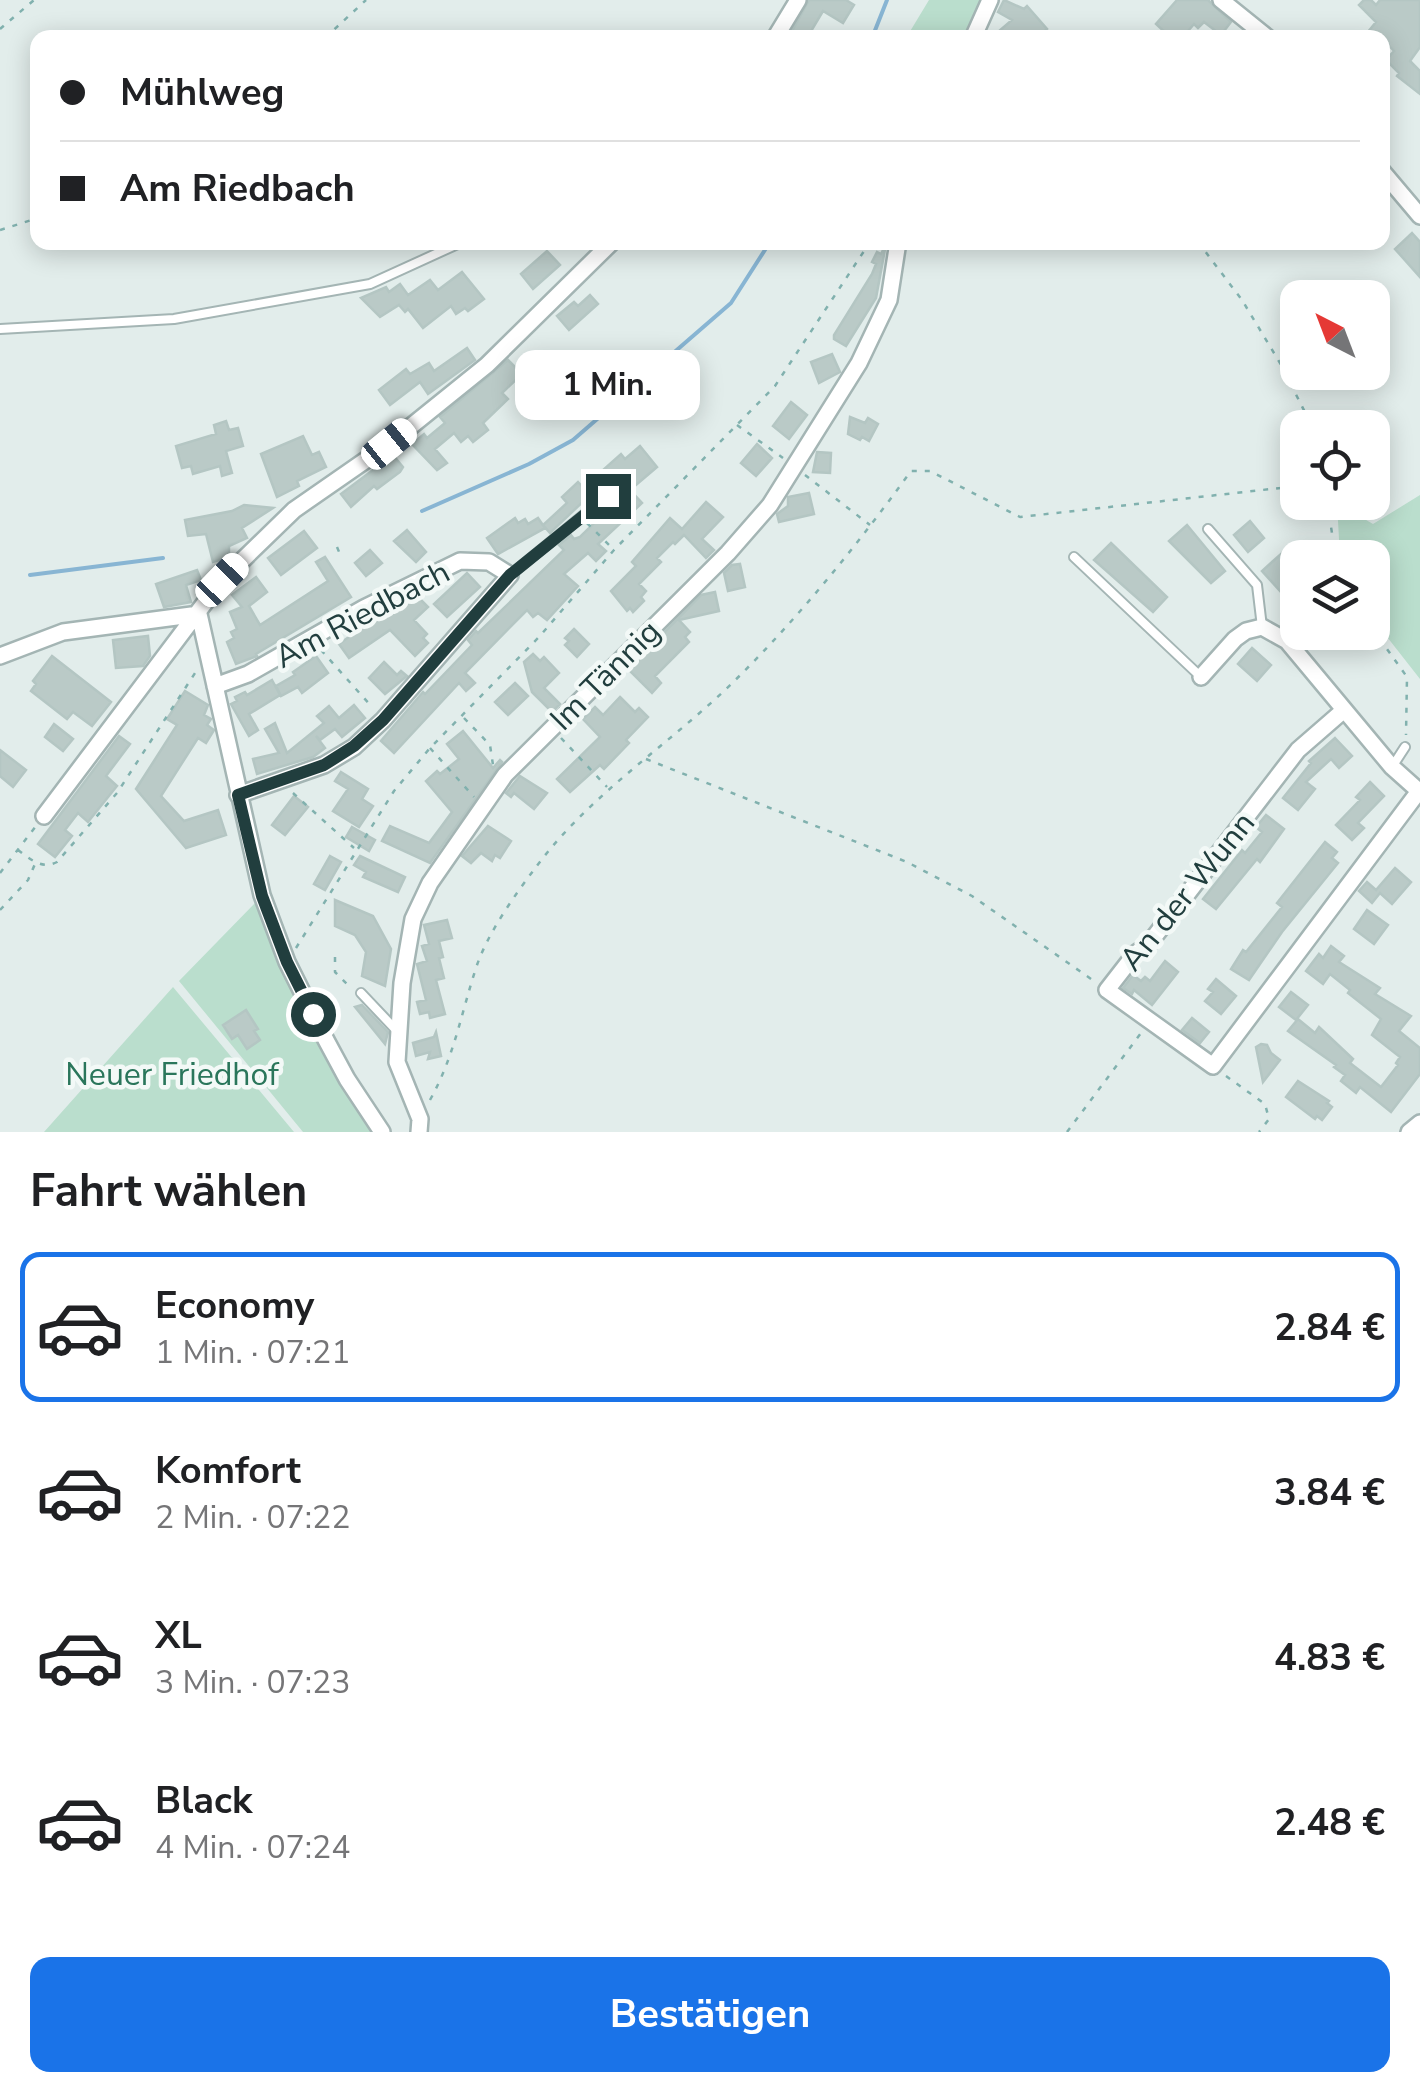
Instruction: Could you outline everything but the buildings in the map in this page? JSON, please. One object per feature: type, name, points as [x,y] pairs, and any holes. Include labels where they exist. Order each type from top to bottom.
[{"type":"street","points":[[780,30],[798,0]]},
{"type":"street","points":[[977,30],[990,0]]},
{"type":"street","points":[[1221,0],[1258,30]]},
{"type":"street","points":[[1390,180],[1420,216]]},
{"type":"street","points":[[44,816],[222,580],[294,510],[389,444],[487,365],[604,250]]},
{"type":"street","name":"Im Tännig","points":[[420,1126],[397,1062],[402,982],[412,919],[439,867],[505,775],[728,552],[770,504],[860,363],[888,300],[897,250]]},
{"type":"street","name":"Am Riedbach","points":[[215,686],[248,674],[364,608],[460,561],[489,562],[510,575],[383,720],[354,746],[324,765],[238,795]]},
{"type":"street","points":[[199,614],[262,896],[287,962],[347,1079],[382,1132]]},
{"type":"street","points":[[0,656],[64,632],[199,614]]},
{"type":"street","points":[[1201,677],[1246,630],[1262,627],[1287,641],[1392,766],[1419,792],[1213,1066]]},
{"type":"street","name":"An der Wunn","points":[[1213,1066],[1107,990],[1135,954],[1148,945],[1298,750],[1344,710]]},
{"type":"street","points":[[1409,1132],[1420,1124]]},
{"type":"lane","points":[[0,329],[174,319],[370,284],[444,250]]},
{"type":"lane","name":"Am Riedbach","points":[[510,575],[608,496]]},
{"type":"lane","points":[[1208,529],[1257,585],[1262,627]]},
{"type":"lane","points":[[1074,557],[1201,677]]},
{"type":"lane","points":[[1392,766],[1406,747]]},
{"type":"lane","points":[[361,994],[399,1033]]},
{"type":"path","points":[[0,29],[34,0]]},
{"type":"path","points":[[333,30],[366,0]]},
{"type":"path","points":[[0,230],[30,221]]},
{"type":"path","points":[[287,962],[394,791],[430,748],[539,638],[614,550],[775,386],[865,250]]},
{"type":"path","points":[[1204,250],[1242,300],[1304,410]]},
{"type":"path","points":[[420,1126],[448,1066],[479,960],[536,868],[571,824],[608,788],[737,676],[823,584],[912,472],[930,471],[1020,517],[1280,488]]},
{"type":"path","points":[[582,518],[614,550]]},
{"type":"path","points":[[337,547],[342,560]]},
{"type":"path","points":[[310,638],[383,720]]},
{"type":"path","points":[[1388,650],[1407,677],[1406,747]]},
{"type":"path","points":[[18,850],[35,863],[57,862],[117,793],[207,653]]},
{"type":"path","points":[[462,716],[490,745],[493,766],[505,775]]},
{"type":"path","points":[[552,728],[608,788]]},
{"type":"path","points":[[430,748],[482,806]]},
{"type":"path","points":[[644,758],[907,862],[972,896],[1107,990]]},
{"type":"path","points":[[277,781],[355,849]]},
{"type":"path","points":[[0,872],[44,816]]},
{"type":"path","points":[[0,910],[28,880],[35,863]]},
{"type":"path","points":[[335,957],[335,972],[344,984],[361,994]]},
{"type":"path","points":[[1067,1132],[1150,1021]]},
{"type":"path","points":[[1213,1066],[1265,1104],[1269,1119],[1260,1132]]},
{"type":"green space","points":[[929,0],[984,0],[970,30],[911,30]]},
{"type":"green space","points":[[1420,495],[1420,679],[1390,641],[1390,540],[1339,540],[1338,520],[1366,520],[1373,524],[1390,520],[1390,514]]},
{"type":"green space","points":[[259,899],[375,1132],[303,1132],[179,981]]},
{"type":"green space","name":"Neuer Friedhof","points":[[173,987],[294,1132],[44,1132]]},
{"type":"waterway","points":[[875,30],[887,0]]},
{"type":"waterway","points":[[422,511],[573,440],[731,303],[765,250]]},
{"type":"waterway","points":[[30,575],[163,558]]},
{"type":"route","points":[[313,1014],[287,962],[262,896],[238,795],[324,765],[354,746],[383,720],[510,575],[608,496]]}]
